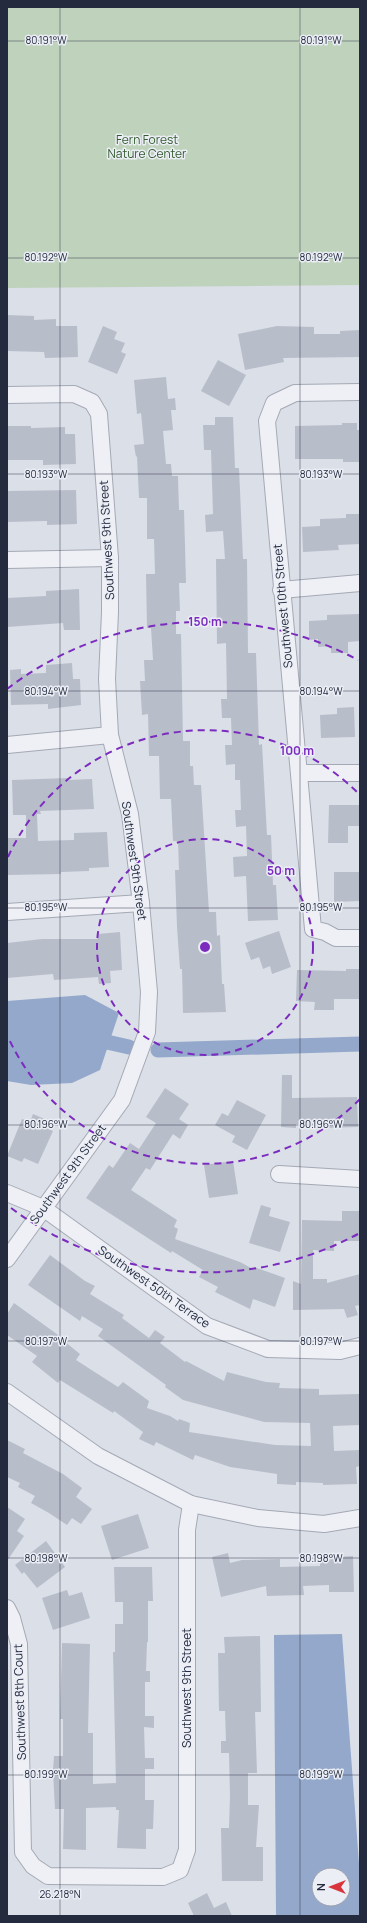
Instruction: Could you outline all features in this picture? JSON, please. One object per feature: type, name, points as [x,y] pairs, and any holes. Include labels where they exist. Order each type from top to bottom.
[{"type":"street","name":"Southwest 10th Street","points":[[360,392],[295,393],[274,403],[267,421],[281,590],[313,929],[325,932],[336,938],[360,938]]},
{"type":"street","name":"Southwest 9th Street","points":[[7,395],[74,394],[92,402],[98,414],[110,558],[110,612],[107,680],[110,734],[130,814],[141,903],[149,992],[147,1032],[122,1100],[42,1208],[7,1259]]},
{"type":"street","points":[[7,560],[110,558]]},
{"type":"street","points":[[281,590],[360,583]]},
{"type":"street","points":[[7,746],[110,734]]},
{"type":"street","points":[[299,773],[360,773]]},
{"type":"street","points":[[7,912],[141,903]]},
{"type":"street","points":[[279,1174],[360,1179]]},
{"type":"street","name":"Southwest 50th Terrace","points":[[7,1193],[42,1208],[207,1326],[268,1348],[340,1351],[360,1346]]},
{"type":"street","points":[[7,1392],[98,1456],[191,1504],[258,1518],[324,1524],[360,1518]]},
{"type":"street","name":"Southwest 9th Street","points":[[33,1866],[48,1876],[163,1877],[180,1870],[187,1850],[187,1530],[191,1504]]},
{"type":"street","name":"Southwest 8th Court","points":[[7,1608],[12,1618],[19,1644],[23,1852],[33,1866]]},
{"type":"green space","name":"Fern Forest Nature Center","points":[[7,7],[360,7],[360,285],[7,288]]},
{"type":"water","points":[[85,995],[119,1013],[100,1070],[72,1083],[31,1085],[7,1081],[7,1001]]},
{"type":"water","points":[[342,1634],[360,1877],[360,1916],[276,1916],[274,1635]]},
{"type":"building","points":[[7,315],[34,316],[34,320],[56,319],[56,326],[77,326],[78,357],[45,358],[44,352],[7,351]]},
{"type":"building","points":[[103,326],[117,332],[114,339],[125,343],[121,352],[126,354],[117,374],[88,362]]},
{"type":"building","points":[[277,326],[314,327],[314,334],[340,334],[340,331],[360,330],[360,357],[283,358],[284,362],[245,370],[238,334]]},
{"type":"building","points":[[218,360],[246,375],[229,406],[201,391]]},
{"type":"building","points":[[166,377],[168,399],[175,398],[176,410],[171,410],[173,430],[163,431],[166,464],[171,464],[172,476],[178,476],[179,510],[184,510],[186,583],[179,583],[180,611],[176,611],[176,634],[181,634],[183,741],[190,741],[190,766],[193,766],[194,785],[201,785],[209,912],[216,912],[217,936],[220,935],[222,984],[224,984],[226,1012],[183,1013],[182,969],[180,969],[177,927],[175,870],[179,870],[178,841],[173,841],[171,799],[160,799],[159,756],[149,756],[148,714],[142,715],[140,681],[145,681],[144,660],[153,660],[151,628],[147,628],[146,574],[155,574],[154,539],[147,539],[147,498],[139,498],[137,456],[136,457],[134,445],[144,444],[141,413],[137,414],[134,380]]},
{"type":"building","points":[[215,417],[233,417],[235,468],[239,468],[243,559],[247,559],[248,653],[256,653],[259,745],[262,744],[267,835],[271,835],[273,885],[276,885],[278,920],[248,921],[246,876],[234,877],[233,857],[247,856],[246,826],[236,827],[235,810],[241,810],[240,780],[235,780],[235,764],[226,765],[225,745],[232,745],[231,718],[222,718],[221,699],[227,699],[226,643],[217,644],[216,559],[225,559],[223,531],[206,532],[205,515],[213,514],[211,450],[204,450],[203,425],[215,425]]},
{"type":"building","points":[[342,423],[357,423],[357,430],[360,430],[360,462],[343,462],[343,459],[295,459],[295,426],[342,425]]},
{"type":"building","points":[[7,426],[31,426],[31,428],[65,427],[65,434],[75,434],[76,464],[43,465],[43,460],[7,460]]},
{"type":"building","points":[[76,490],[77,524],[47,525],[47,521],[8,522],[7,491]]},
{"type":"building","points":[[346,514],[360,514],[360,544],[338,545],[339,550],[303,552],[302,527],[320,526],[320,519],[346,518]]},
{"type":"building","points":[[79,589],[80,630],[64,630],[63,623],[7,627],[7,598],[46,596],[46,591]]},
{"type":"building","points":[[360,614],[360,641],[348,642],[348,653],[331,653],[331,646],[318,647],[318,639],[309,640],[309,621],[327,620],[327,615]]},
{"type":"building","points":[[72,663],[73,679],[80,679],[81,705],[48,709],[48,704],[11,705],[10,670],[21,669],[21,674],[46,673],[46,665]]},
{"type":"building","points":[[354,707],[355,737],[321,738],[320,715],[337,714],[337,708]]},
{"type":"building","points":[[68,778],[68,780],[92,779],[94,809],[40,811],[41,814],[37,814],[38,841],[74,840],[74,833],[107,832],[109,867],[89,868],[89,871],[61,872],[61,874],[7,875],[7,838],[26,838],[26,815],[13,815],[12,780]]},
{"type":"building","points":[[329,805],[360,805],[360,826],[348,826],[348,843],[328,843]]},
{"type":"building","points":[[334,872],[360,872],[360,901],[334,902]]},
{"type":"building","points":[[279,931],[291,967],[272,974],[270,966],[263,969],[259,957],[251,960],[245,943]]},
{"type":"building","points":[[120,932],[122,970],[110,971],[111,983],[99,984],[98,977],[54,980],[53,974],[7,978],[7,943],[42,939],[98,939],[98,934]]},
{"type":"building","points":[[346,969],[360,969],[360,999],[334,999],[334,1010],[314,1010],[315,1002],[296,1001],[297,970],[346,971]]},
{"type":"building","points":[[282,1075],[292,1075],[292,1098],[357,1097],[358,1127],[324,1128],[324,1125],[296,1124],[296,1128],[281,1127]]},
{"type":"building","points":[[165,1088],[189,1104],[179,1119],[188,1125],[180,1139],[173,1134],[150,1170],[146,1168],[131,1190],[177,1220],[174,1227],[178,1229],[175,1239],[240,1262],[253,1269],[254,1267],[285,1278],[275,1307],[253,1299],[250,1309],[215,1292],[218,1287],[199,1277],[203,1270],[172,1251],[171,1253],[86,1198],[109,1165],[113,1168],[130,1143],[139,1149],[156,1123],[146,1117]]},
{"type":"building","points":[[237,1100],[266,1115],[247,1150],[232,1142],[235,1136],[215,1125],[222,1113],[228,1116]]},
{"type":"building","points":[[33,1114],[47,1120],[44,1127],[53,1131],[38,1164],[24,1158],[22,1162],[7,1156],[22,1119],[30,1122]]},
{"type":"building","points":[[233,1161],[238,1194],[209,1198],[204,1165]]},
{"type":"building","points":[[261,1205],[271,1208],[269,1216],[290,1222],[280,1252],[249,1243]]},
{"type":"building","points":[[342,1211],[360,1211],[360,1241],[334,1241],[334,1251],[313,1250],[313,1279],[327,1279],[327,1283],[360,1274],[360,1305],[355,1306],[358,1315],[347,1318],[344,1309],[293,1310],[293,1281],[301,1284],[302,1220],[342,1221]]},
{"type":"building","points":[[50,1255],[85,1281],[95,1286],[90,1294],[124,1315],[122,1318],[149,1338],[155,1330],[165,1337],[160,1343],[185,1362],[186,1361],[224,1381],[227,1372],[266,1382],[280,1383],[279,1388],[319,1389],[319,1395],[360,1394],[360,1425],[333,1426],[334,1451],[360,1450],[360,1466],[356,1467],[357,1484],[323,1485],[323,1483],[296,1482],[296,1485],[277,1484],[277,1474],[230,1467],[195,1455],[193,1460],[156,1442],[154,1446],[139,1439],[143,1432],[114,1411],[113,1413],[60,1380],[58,1383],[32,1362],[37,1356],[7,1335],[7,1314],[14,1303],[65,1340],[64,1341],[80,1354],[76,1360],[118,1387],[123,1382],[149,1401],[147,1408],[170,1416],[178,1421],[179,1419],[190,1423],[189,1432],[275,1445],[311,1446],[310,1423],[264,1422],[183,1400],[165,1387],[166,1385],[98,1336],[103,1329],[82,1316],[80,1321],[28,1285]]},
{"type":"building","points":[[7,1440],[25,1449],[23,1453],[63,1474],[82,1488],[76,1497],[92,1509],[81,1524],[72,1518],[67,1525],[31,1503],[35,1496],[18,1487],[20,1483],[7,1477]]},
{"type":"building","points":[[7,1507],[25,1519],[17,1531],[24,1536],[7,1561]]},
{"type":"building","points":[[138,1514],[149,1548],[112,1560],[101,1526]]},
{"type":"building","points":[[46,1541],[65,1567],[37,1588],[24,1572],[22,1574],[15,1565]]},
{"type":"building","points":[[228,1553],[230,1563],[242,1560],[280,1559],[280,1567],[320,1566],[320,1558],[353,1556],[354,1592],[329,1592],[329,1585],[303,1586],[304,1595],[267,1596],[266,1586],[221,1597],[212,1557]]},
{"type":"building","points":[[114,1567],[152,1567],[153,1601],[148,1601],[146,1671],[150,1671],[150,1682],[145,1682],[145,1716],[154,1716],[154,1728],[144,1727],[145,1758],[154,1758],[154,1769],[145,1769],[145,1800],[154,1800],[153,1829],[146,1829],[146,1849],[117,1848],[119,1810],[116,1810],[116,1807],[86,1808],[86,1850],[63,1849],[64,1809],[55,1809],[53,1771],[54,1756],[63,1756],[63,1719],[60,1719],[62,1643],[90,1644],[88,1733],[93,1733],[93,1784],[116,1783],[113,1652],[115,1652],[115,1624],[123,1624],[123,1602],[115,1602]]},
{"type":"building","points":[[67,1590],[69,1596],[82,1592],[90,1618],[53,1630],[42,1598]]},
{"type":"building","points":[[260,1636],[261,1712],[255,1712],[257,1773],[248,1773],[248,1805],[259,1805],[256,1847],[263,1847],[263,1881],[222,1881],[221,1828],[229,1828],[230,1796],[229,1753],[221,1753],[221,1741],[226,1741],[225,1711],[219,1711],[218,1653],[225,1653],[224,1637]]},
{"type":"building","points":[[207,1893],[214,1908],[226,1902],[232,1916],[194,1916],[188,1903]]},
{"type":"waterway","points":[[90,1041],[98,1040],[129,1047]]},
{"type":"waterway","points":[[158,1050],[360,1044]]}]
